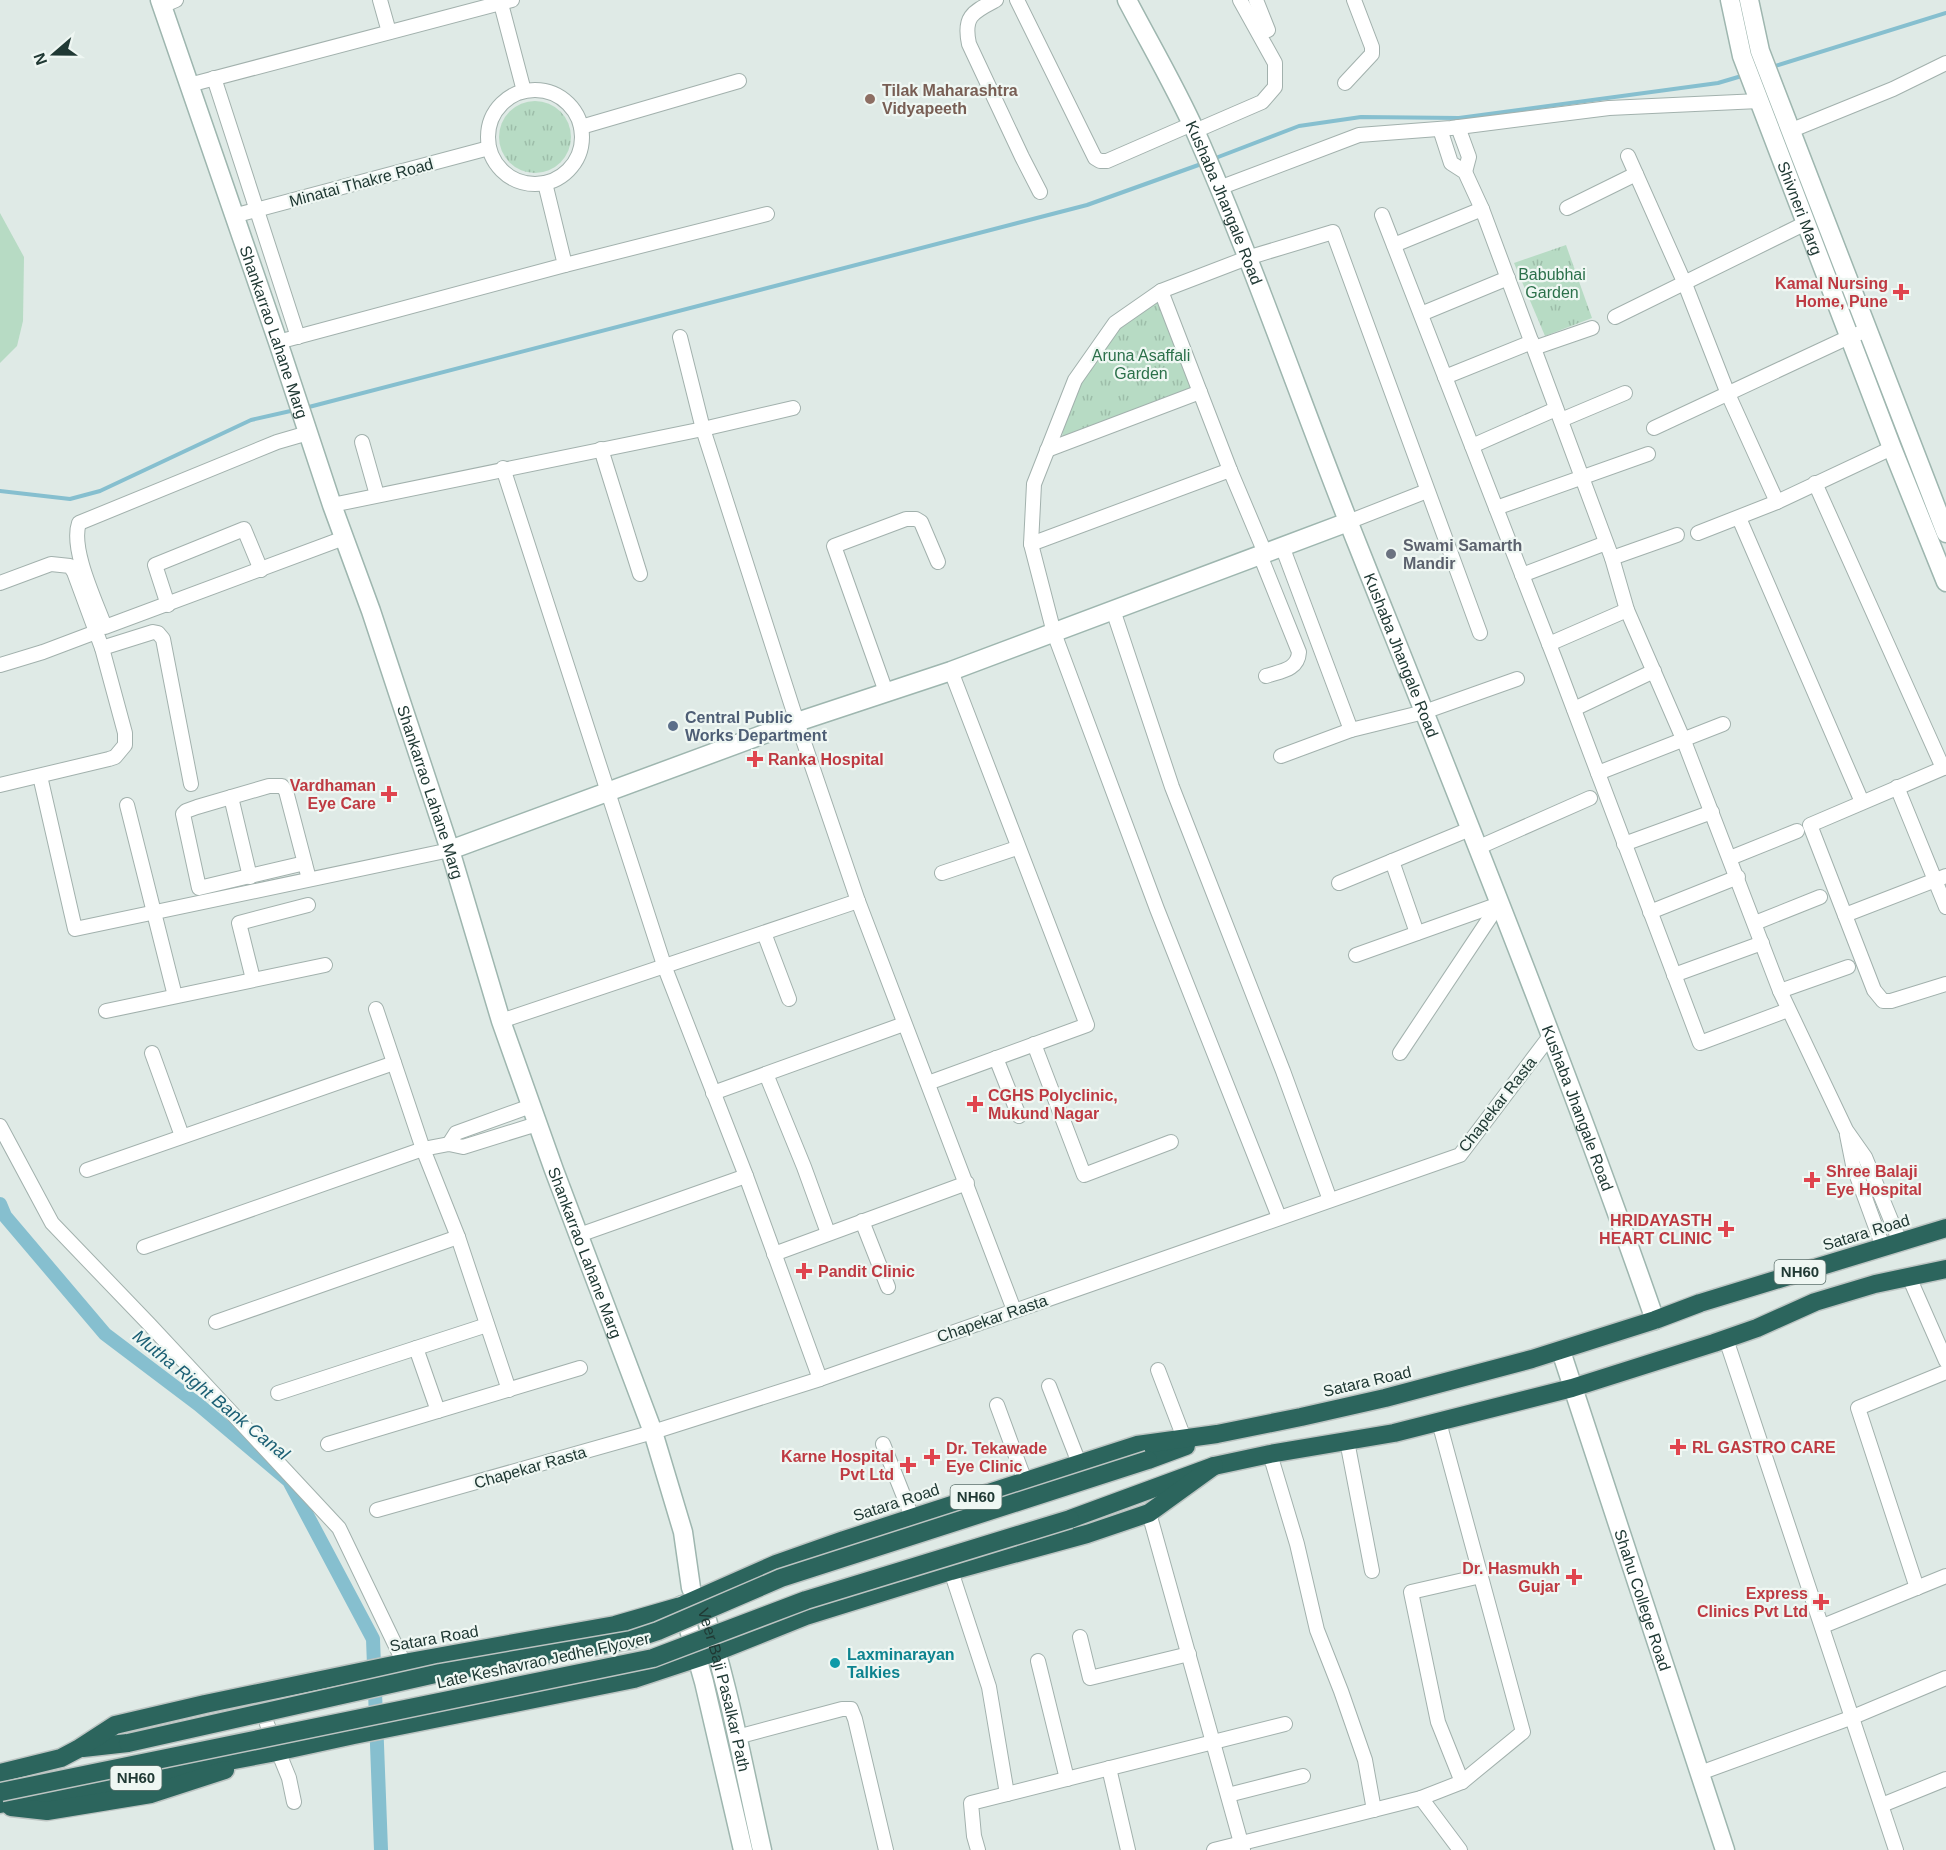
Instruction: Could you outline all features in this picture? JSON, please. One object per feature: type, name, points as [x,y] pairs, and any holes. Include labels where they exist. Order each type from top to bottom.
[{"type":"highway","name":"Satara Road","points":[[0,1773],[61,1758],[115,1725],[401,1663],[615,1625],[681,1606],[695,1592],[912,1517],[1137,1445],[1217,1434],[1385,1398],[1561,1351],[1700,1303],[1946,1228]]},
{"type":"highway","name":"NH60","points":[[1214,1466],[1439,1422],[1572,1388],[1726,1339],[1815,1302],[1875,1284],[1946,1269]]},
{"type":"highway","points":[[78,1749],[128,1743],[440,1673],[631,1640],[658,1631],[781,1578],[1149,1460],[1217,1434]]},
{"type":"highway","points":[[716,1652],[806,1616],[1087,1534],[1149,1513],[1214,1466]]},
{"type":"highway","name":"Late Keshavrao Jedhe Flyover","points":[[0,1797],[653,1658],[806,1600],[1070,1520],[1214,1466]]},
{"type":"highway","name":"NH60","points":[[0,1797],[275,1753],[634,1679],[716,1652]]},
{"type":"main road","name":"Kushaba Jhangale Road","points":[[1127,0],[1196,132],[1217,183],[1550,1036],[1622,1225],[1655,1320]]},
{"type":"main road","name":"Shivneri Marg","points":[[1730,0],[1742,57],[1892,448],[1946,582]]},
{"type":"main road","name":"Shivneri Marg","points":[[1749,0],[1761,51],[1946,533]]},
{"type":"main road","name":"Shankarrao Lahane Marg","points":[[166,2],[189,85],[332,505],[371,611],[450,850],[501,1022],[653,1432],[683,1532],[695,1592]]},
{"type":"main road","points":[[450,850],[797,722],[951,671],[1348,522]]},
{"type":"main road","name":"Shahu College Road","points":[[1561,1351],[1725,1850]]},
{"type":"main road","name":"Veer Baji Pasalkar Path","points":[[695,1592],[716,1652],[762,1850]]},
{"type":"main road","name":"Veer Baji Pasalkar Path","points":[[681,1606],[698,1659],[743,1850]]},
{"type":"street","points":[[380,0],[389,32]]},
{"type":"street","points":[[996,0],[970,17],[965,28],[969,44],[1040,192]]},
{"type":"street","points":[[1017,0],[1095,158],[1100,161],[1196,132],[1262,102],[1275,87],[1275,63],[1240,0]]},
{"type":"street","points":[[1256,0],[1268,30]]},
{"type":"street","points":[[1345,83],[1372,54],[1372,47],[1354,0]]},
{"type":"street","points":[[189,85],[504,1],[524,91]]},
{"type":"street","points":[[1792,130],[1893,89],[1946,63]]},
{"type":"street","points":[[214,78],[298,337]]},
{"type":"street","points":[[581,127],[739,81]]},
{"type":"street","points":[[543,90],[560,97],[573,110],[581,127],[581,145],[575,162],[562,176],[545,183],[527,184],[510,177],[496,165],[489,148],[488,129],[495,112],[507,98],[524,91],[543,90]]},
{"type":"street","points":[[1217,183],[1359,135],[1440,129],[1609,108],[1757,95]]},
{"type":"street","points":[[1458,127],[1469,157],[1465,172]]},
{"type":"street","points":[[1440,129],[1451,163],[1465,172],[1482,209],[1612,558],[1627,610],[1684,741],[1731,858],[1780,991],[1846,1130],[1853,1165],[1892,1245]]},
{"type":"street","name":"Minatai Thakre Road","points":[[233,216],[489,148]]},
{"type":"street","points":[[1628,156],[1685,284],[1728,394],[1777,502]]},
{"type":"street","points":[[1568,208],[1636,174]]},
{"type":"street","points":[[545,183],[565,265]]},
{"type":"street","points":[[1394,245],[1482,209]]},
{"type":"street","points":[[278,342],[565,265],[767,214]]},
{"type":"street","points":[[1382,215],[1574,709],[1700,1043],[1788,1010]]},
{"type":"street","points":[[1615,317],[1806,223]]},
{"type":"street","points":[[1279,1217],[1157,909],[1054,633],[1031,544],[1034,484],[1075,380],[1115,323],[1161,291],[1247,258],[1333,232],[1480,633]]},
{"type":"street","points":[[1421,314],[1508,278]]},
{"type":"street","points":[[1161,291],[1230,470],[1351,730]]},
{"type":"street","points":[[1445,377],[1533,345],[1592,328]]},
{"type":"street","points":[[1654,428],[1868,330]]},
{"type":"street","points":[[680,337],[704,429],[797,722],[858,902],[1014,1310]]},
{"type":"street","points":[[1047,450],[1200,392]]},
{"type":"street","points":[[1472,446],[1558,414],[1624,393]]},
{"type":"street","points":[[332,505],[503,468],[704,429],[793,408]]},
{"type":"street","points":[[308,433],[277,442],[79,523],[76,531],[81,559],[105,627],[344,538]]},
{"type":"street","points":[[362,442],[377,495]]},
{"type":"street","points":[[1698,533],[1777,502],[1892,448]]},
{"type":"street","points":[[601,449],[640,574]]},
{"type":"street","points":[[1496,508],[1648,454]]},
{"type":"street","points":[[503,468],[665,968],[746,1176],[820,1379]]},
{"type":"street","points":[[1031,544],[1230,470]]},
{"type":"street","points":[[1815,483],[1945,767],[1810,825],[1874,990],[1883,1001],[1891,1001],[1946,984]]},
{"type":"street","points":[[1348,522],[1427,491]]},
{"type":"street","points":[[1917,512],[1934,504]]},
{"type":"street","points":[[1740,518],[1862,802]]},
{"type":"street","points":[[886,692],[834,546],[906,519],[916,519],[921,522],[938,562]]},
{"type":"street","points":[[168,604],[155,565],[244,529],[261,570]]},
{"type":"street","points":[[1612,558],[1677,535]]},
{"type":"street","points":[[1522,575],[1606,543]]},
{"type":"street","points":[[1266,676],[1294,666],[1299,652],[1269,551]]},
{"type":"street","points":[[0,583],[51,564],[70,566],[102,648],[125,733],[125,745],[115,757],[0,785]]},
{"type":"street","points":[[1113,610],[1172,787],[1283,1071],[1330,1200]]},
{"type":"street","points":[[1549,644],[1627,610]]},
{"type":"street","points":[[0,665],[96,632]]},
{"type":"street","points":[[102,648],[153,632],[158,633],[163,639],[191,784]]},
{"type":"street","points":[[928,1083],[1087,1025],[1017,848],[951,671]]},
{"type":"street","points":[[1574,709],[1654,671]]},
{"type":"street","points":[[1281,756],[1351,730],[1424,712],[1517,679]]},
{"type":"street","points":[[1598,773],[1723,724]]},
{"type":"street","points":[[40,776],[75,928],[450,850]]},
{"type":"street","points":[[305,863],[199,888],[183,814],[186,810],[269,786],[282,786],[286,791],[305,863],[309,879]]},
{"type":"street","points":[[1897,788],[1941,878],[1946,907]]},
{"type":"street","points":[[231,797],[250,877]]},
{"type":"street","points":[[1477,848],[1590,798]]},
{"type":"street","points":[[127,805],[175,996]]},
{"type":"street","points":[[1624,844],[1712,812]]},
{"type":"street","points":[[1339,883],[1470,830]]},
{"type":"street","points":[[1731,858],[1797,831]]},
{"type":"street","points":[[942,873],[1017,848]]},
{"type":"street","points":[[1392,861],[1417,933]]},
{"type":"street","points":[[1650,912],[1738,877]]},
{"type":"street","points":[[1845,915],[1941,878]]},
{"type":"street","points":[[1755,923],[1820,897]]},
{"type":"street","points":[[501,1022],[858,902]]},
{"type":"street","points":[[1356,955],[1499,904]]},
{"type":"street","points":[[1400,1053],[1499,904]]},
{"type":"street","points":[[253,979],[239,923],[308,905]]},
{"type":"street","points":[[764,933],[789,999]]},
{"type":"street","points":[[1674,975],[1762,943]]},
{"type":"street","points":[[106,1011],[325,965]]},
{"type":"street","points":[[1780,991],[1848,967]]},
{"type":"street","points":[[376,1009],[423,1149],[458,1237],[509,1390]]},
{"type":"street","points":[[713,1093],[904,1024]]},
{"type":"street","name":"Chapekar Rasta","points":[[377,1510],[653,1432],[820,1379],[1460,1155],[1550,1036]]},
{"type":"street","points":[[1035,1044],[1083,1175],[1171,1142]]},
{"type":"street","points":[[152,1053],[182,1136]]},
{"type":"street","points":[[996,1058],[1019,1116]]},
{"type":"street","points":[[87,1170],[393,1063]]},
{"type":"street","points":[[766,1074],[828,1233]]},
{"type":"street","points":[[450,1144],[456,1133],[531,1106]]},
{"type":"street","points":[[144,1247],[423,1149],[450,1144],[463,1147],[537,1124]]},
{"type":"street","points":[[0,1126],[52,1223],[339,1528],[401,1663]]},
{"type":"street","points":[[579,1235],[746,1176]]},
{"type":"street","points":[[774,1254],[967,1184]]},
{"type":"street","points":[[862,1221],[888,1287]]},
{"type":"street","points":[[216,1322],[458,1237]]},
{"type":"street","points":[[1909,1277],[1946,1361]]},
{"type":"street","points":[[278,1393],[487,1325]]},
{"type":"street","points":[[1726,1339],[1896,1850]]},
{"type":"street","points":[[416,1348],[438,1411]]},
{"type":"street","points":[[328,1444],[580,1368]]},
{"type":"street","points":[[1158,1370],[1184,1438]]},
{"type":"street","points":[[1917,1588],[1858,1408],[1946,1372]]},
{"type":"street","points":[[1049,1386],[1079,1464]]},
{"type":"street","points":[[998,1405],[1025,1481]]},
{"type":"street","points":[[1214,1850],[1242,1846],[1421,1798],[1462,1782],[1523,1732],[1439,1422]]},
{"type":"street","points":[[1347,1441],[1372,1571]]},
{"type":"street","points":[[883,1444],[912,1517]]},
{"type":"street","points":[[1270,1454],[1297,1544],[1317,1630],[1365,1760],[1374,1810]]},
{"type":"street","points":[[1149,1513],[1242,1846]]},
{"type":"street","points":[[951,1572],[989,1687],[1007,1794]]},
{"type":"street","points":[[1462,1782],[1438,1722],[1411,1592],[1481,1576]]},
{"type":"street","points":[[1823,1626],[1946,1576]]},
{"type":"street","points":[[1080,1637],[1090,1678],[1189,1654]]},
{"type":"street","points":[[1038,1661],[1067,1779]]},
{"type":"street","points":[[1700,1773],[1852,1717],[1946,1678]]},
{"type":"street","points":[[737,1737],[842,1709],[851,1709],[886,1850]]},
{"type":"street","points":[[267,1724],[275,1753],[289,1778],[294,1802]]},
{"type":"street","points":[[978,1850],[974,1836],[971,1803],[1285,1724]]},
{"type":"street","points":[[1109,1768],[1128,1850]]},
{"type":"street","points":[[1228,1795],[1303,1776]]},
{"type":"street","points":[[1882,1805],[1946,1779]]},
{"type":"street","points":[[1421,1798],[1460,1850]]},
{"type":"green space","points":[[535,101],[555,107],[565,117],[571,137],[565,157],[555,167],[535,173],[515,167],[505,157],[499,137],[505,117],[515,107]]},
{"type":"green space","points":[[0,213],[24,257],[23,321],[17,346],[0,363]]},
{"type":"green space","name":"Babubhai Garden","points":[[1566,245],[1592,318],[1545,336],[1514,263]]},
{"type":"green space","name":"Aruna Asaffali Garden","points":[[1159,297],[1198,387],[1060,445],[1075,380],[1116,329]]},
{"type":"waterway","points":[[1772,67],[1946,13]]},
{"type":"waterway","points":[[1213,159],[1299,126],[1361,117],[1459,118],[1718,83],[1745,75]]},
{"type":"waterway","points":[[305,408],[1087,205],[1204,163]]},
{"type":"waterway","points":[[0,491],[70,499],[100,491],[251,420],[295,410]]},
{"type":"waterway","name":"Mutha Right Bank Canal","points":[[0,1204],[5,1216],[105,1334],[199,1405],[289,1481],[373,1639],[381,1850]]},
{"type":"place","name":"Tilak Maharashtra Vidyapeeth","points":[[870,99]]},
{"type":"place","name":"Kamal Nursing Home, Pune","points":[[1901,292]]},
{"type":"place","name":"Swami Samarth Mandir","points":[[1391,554]]},
{"type":"place","name":"Central Public Works Department","points":[[673,726]]},
{"type":"place","name":"Ranka Hospital","points":[[755,759]]},
{"type":"place","name":"Vardhaman Eye Care","points":[[389,794]]},
{"type":"place","name":"CGHS Polyclinic, Mukund Nagar","points":[[975,1104]]},
{"type":"place","name":"Shree Balaji Eye Hospital","points":[[1812,1180]]},
{"type":"place","name":"HRIDAYASTH HEART CLINIC","points":[[1726,1229]]},
{"type":"place","name":"Pandit Clinic","points":[[804,1271]]},
{"type":"place","name":"RL GASTRO CARE","points":[[1678,1447]]},
{"type":"place","name":"Dr. Tekawade Eye Clinic","points":[[932,1457]]},
{"type":"place","name":"Karne Hospital Pvt Ltd","points":[[908,1465]]},
{"type":"place","name":"Dr. Hasmukh Gujar","points":[[1574,1577]]},
{"type":"place","name":"Express Clinics Pvt Ltd","points":[[1821,1602]]},
{"type":"place","name":"Laxminarayan Talkies","points":[[835,1663]]}]
